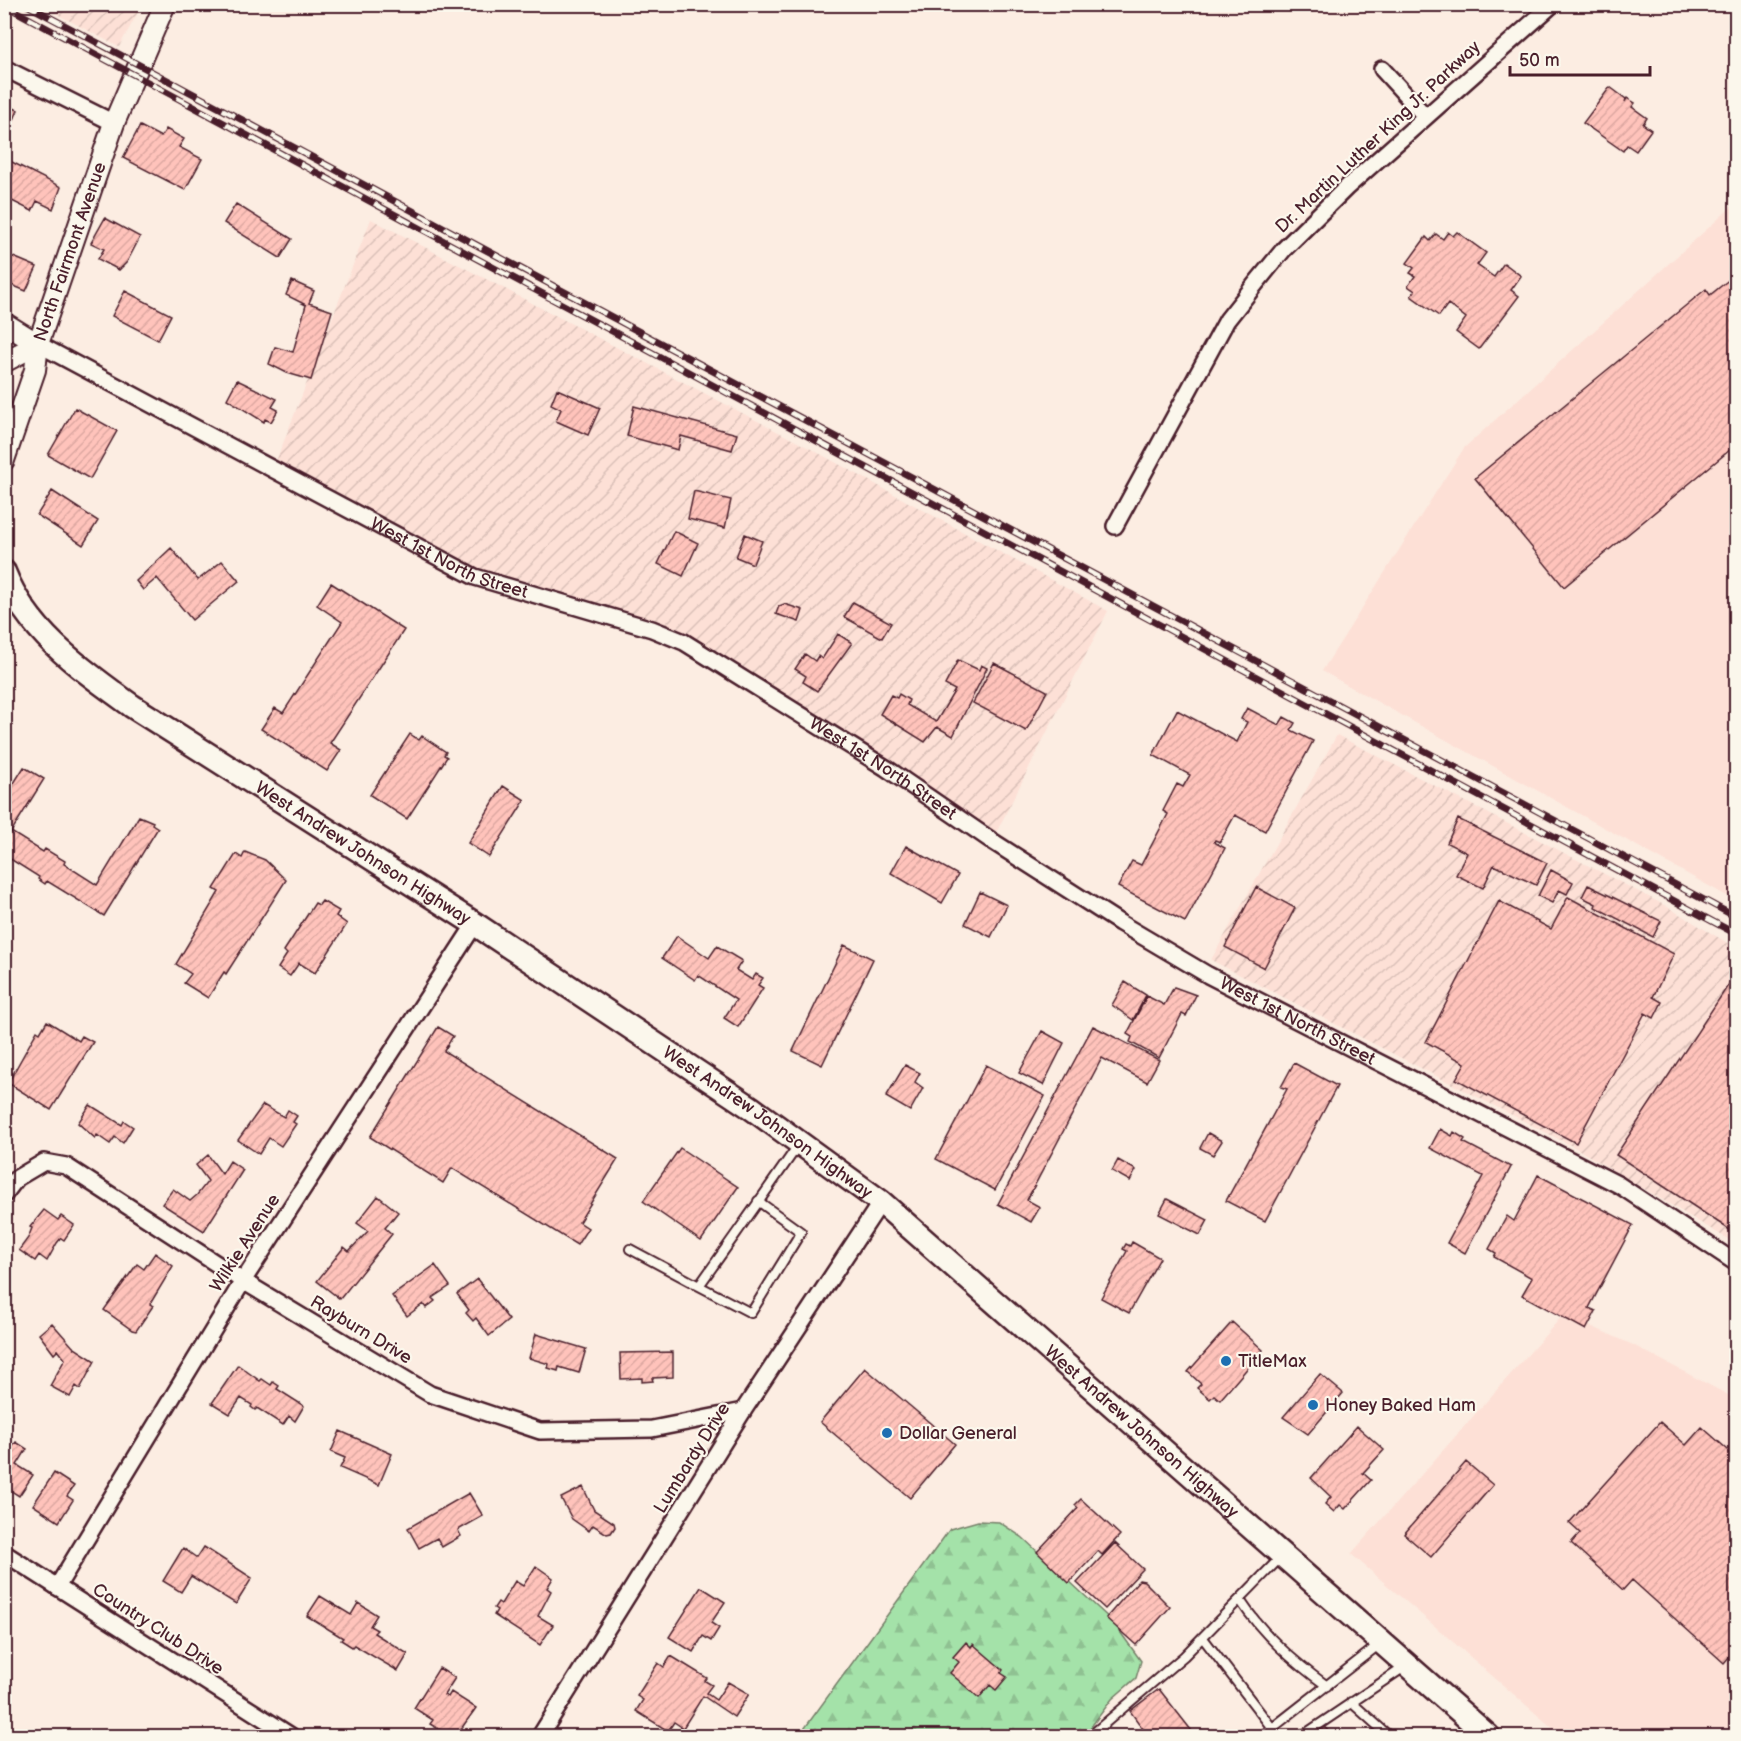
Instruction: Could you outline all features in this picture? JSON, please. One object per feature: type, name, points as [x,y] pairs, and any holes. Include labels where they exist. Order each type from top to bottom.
[{"type":"main road","name":"West Andrew Johnson Highway","points":[[5,577],[23,609],[46,639],[132,706],[475,924],[750,1107],[881,1202],[1407,1665],[1477,1731]]},
{"type":"street","name":"North Fairmont Avenue","points":[[4,362],[38,344],[114,123],[165,4]]},
{"type":"street","name":"Dr. Martin Luther King Jr. Parkway","points":[[1115,526],[1227,320],[1284,249],[1425,116],[1553,4]]},
{"type":"street","points":[[4,68],[114,123]]},
{"type":"street","points":[[1382,69],[1425,116]]},
{"type":"street","name":"West 1st North Street","points":[[4,323],[38,344],[475,577],[652,629],[684,642],[886,768],[992,841],[1130,929],[1208,975],[1619,1185],[1737,1263]]},
{"type":"street","points":[[4,460],[35,370],[38,344]]},
{"type":"street","name":"Wilkie Avenue","points":[[57,1587],[243,1281],[475,924]]},
{"type":"street","name":"Rayburn Drive","points":[[4,1195],[17,1178],[44,1162],[66,1166],[243,1281],[430,1394],[540,1431],[652,1429],[743,1411]]},
{"type":"street","name":"Lumbardy Drive","points":[[540,1737],[743,1411],[881,1202]]},
{"type":"street","name":"Country Club Drive","points":[[4,1553],[291,1737]]},
{"type":"lane","points":[[699,1286],[800,1143]]},
{"type":"lane","points":[[630,1249],[750,1313],[801,1232],[759,1202]]},
{"type":"lane","points":[[1094,1737],[1096,1731],[1203,1638],[1282,1556]]},
{"type":"lane","points":[[1240,1600],[1255,1623],[1274,1643],[1327,1686]]},
{"type":"lane","points":[[1203,1638],[1272,1728]]},
{"type":"lane","points":[[1262,1737],[1382,1643]]},
{"type":"lane","points":[[1302,1737],[1407,1665]]},
{"type":"lane","points":[[1351,1702],[1389,1737]]},
{"type":"shaded area","points":[[142,4],[119,47],[40,5]]},
{"type":"shaded area","points":[[1736,203],[1736,901],[1322,671],[1464,448]]},
{"type":"shaded area","points":[[371,219],[811,449],[1108,611],[992,841],[684,642],[487,581],[273,469]]},
{"type":"shaded area","points":[[1337,735],[1666,906],[1736,948],[1736,1244],[1576,1148],[1211,960]]},
{"type":"shaded area","points":[[1564,1314],[1633,1345],[1736,1399],[1736,1729],[1727,1736],[1562,1736],[1351,1554]]},
{"type":"green space","points":[[978,1521],[999,1522],[1022,1537],[1113,1622],[1141,1661],[1136,1678],[1112,1699],[1084,1736],[799,1736],[950,1529]]},
{"type":"building","points":[[1610,87],[1626,99],[1625,102],[1627,98],[1635,103],[1632,107],[1647,118],[1643,124],[1651,130],[1636,151],[1627,145],[1623,151],[1583,123]]},
{"type":"building","points":[[4,104],[18,110],[4,144]]},
{"type":"building","points":[[140,126],[161,137],[166,129],[184,139],[179,147],[202,159],[185,190],[123,158]]},
{"type":"building","points":[[4,158],[61,187],[53,209],[37,201],[32,211],[4,197]]},
{"type":"building","points":[[236,204],[292,239],[280,258],[224,223]]},
{"type":"building","points":[[105,218],[140,237],[127,262],[119,270],[98,259],[104,249],[91,243]]},
{"type":"building","points":[[1448,232],[1453,236],[1457,232],[1486,253],[1477,265],[1494,277],[1504,263],[1521,276],[1511,290],[1519,296],[1479,349],[1456,332],[1466,318],[1448,304],[1439,316],[1411,296],[1415,291],[1408,286],[1415,276],[1410,273],[1414,268],[1407,263],[1426,237],[1430,241],[1436,234],[1443,239]]},
{"type":"building","points":[[4,253],[37,267],[26,291],[4,282]]},
{"type":"building","points":[[1736,274],[1736,445],[1564,587],[1475,478],[1706,289],[1710,295]]},
{"type":"building","points":[[292,281],[314,291],[309,303],[332,311],[311,380],[287,373],[269,364],[275,347],[293,352],[306,305],[286,295]]},
{"type":"building","points":[[125,291],[171,315],[158,340],[112,316]]},
{"type":"building","points":[[237,380],[277,399],[272,407],[278,410],[271,422],[265,419],[264,422],[227,399]]},
{"type":"building","points":[[557,389],[600,408],[588,435],[556,421],[561,409],[551,404]]},
{"type":"building","points":[[634,406],[737,434],[732,450],[681,436],[678,450],[627,436]]},
{"type":"building","points":[[75,408],[117,431],[90,479],[48,455]]},
{"type":"building","points":[[52,491],[98,521],[83,545],[37,515]]},
{"type":"building","points":[[694,491],[731,500],[725,528],[688,519]]},
{"type":"building","points":[[674,531],[698,543],[683,576],[658,564]]},
{"type":"building","points":[[745,534],[762,541],[753,564],[736,557]]},
{"type":"building","points":[[171,548],[198,580],[222,561],[239,581],[192,620],[157,578],[143,590],[136,581]]},
{"type":"building","points":[[331,583],[404,630],[330,743],[341,750],[327,771],[261,729],[275,708],[283,713],[342,622],[317,605]]},
{"type":"building","points":[[853,602],[891,623],[882,638],[844,617]]},
{"type":"building","points":[[784,604],[803,610],[799,622],[776,614],[779,606]]},
{"type":"building","points":[[838,634],[852,643],[817,691],[803,682],[806,676],[795,669],[805,654],[815,661],[818,656],[822,659]]},
{"type":"building","points":[[958,660],[979,670],[981,665],[987,668],[953,736],[937,727],[925,742],[880,714],[891,695],[897,698],[899,694],[909,700],[907,705],[936,722],[955,690],[945,685]]},
{"type":"building","points":[[994,663],[1047,691],[1026,731],[973,703]]},
{"type":"building","points":[[1247,708],[1279,725],[1284,717],[1295,723],[1291,730],[1313,741],[1265,831],[1235,815],[1220,842],[1215,840],[1214,842],[1225,848],[1185,922],[1118,887],[1132,861],[1141,865],[1168,814],[1163,811],[1177,784],[1183,787],[1190,775],[1153,755],[1177,710],[1237,742],[1247,722],[1241,719]]},
{"type":"building","points":[[410,734],[419,740],[422,736],[446,752],[444,755],[447,757],[407,819],[370,795]]},
{"type":"building","points":[[24,767],[44,779],[11,832],[43,852],[45,849],[65,861],[64,864],[97,885],[139,816],[153,822],[152,824],[158,828],[104,916],[47,881],[45,884],[38,879],[39,877],[4,855],[4,799]]},
{"type":"building","points":[[503,786],[525,800],[489,857],[468,843]]},
{"type":"building","points":[[1458,819],[1547,863],[1536,885],[1494,865],[1483,888],[1456,875],[1467,853],[1447,843]]},
{"type":"building","points":[[906,846],[958,875],[942,903],[891,873]]},
{"type":"building","points":[[245,852],[265,860],[286,880],[208,998],[184,983],[191,974],[176,964],[219,892],[214,889],[236,854],[242,858]]},
{"type":"building","points":[[1551,870],[1573,882],[1567,894],[1559,890],[1552,903],[1538,896]]},
{"type":"building","points":[[1588,885],[1661,921],[1653,937],[1595,907],[1596,904],[1582,897]]},
{"type":"building","points":[[1256,887],[1295,908],[1264,968],[1225,947]]},
{"type":"building","points":[[980,892],[1007,905],[991,937],[965,924]]},
{"type":"building","points":[[1568,897],[1674,954],[1653,997],[1662,1002],[1654,1018],[1645,1013],[1576,1143],[1456,1079],[1465,1063],[1426,1042],[1499,901],[1551,929]]},
{"type":"building","points":[[322,901],[339,911],[336,916],[347,924],[315,973],[299,963],[290,976],[278,968],[287,954],[284,951],[315,903],[319,905]]},
{"type":"building","points":[[677,936],[709,958],[717,946],[742,961],[736,970],[752,980],[756,974],[763,978],[758,985],[763,988],[738,1027],[724,1018],[736,1000],[698,975],[695,980],[662,958]]},
{"type":"building","points":[[844,945],[873,959],[822,1065],[793,1051]]},
{"type":"building","points":[[1125,982],[1146,995],[1133,1020],[1112,1005]]},
{"type":"building","points":[[1729,984],[1736,989],[1736,1234],[1616,1155]]},
{"type":"building","points":[[1174,987],[1196,995],[1186,1016],[1182,1014],[1159,1058],[1130,1042],[1132,1037],[1127,1034],[1147,996],[1164,1005]]},
{"type":"building","points":[[47,1021],[79,1041],[82,1036],[93,1042],[51,1110],[8,1083],[37,1031],[40,1033]]},
{"type":"building","points":[[1093,1026],[1159,1060],[1147,1082],[1102,1058],[1027,1200],[1040,1207],[1031,1222],[998,1204]]},
{"type":"building","points":[[438,1027],[453,1036],[444,1051],[618,1159],[579,1222],[588,1228],[577,1245],[452,1168],[443,1183],[370,1137]]},
{"type":"building","points":[[1042,1031],[1064,1043],[1043,1085],[1019,1073]]},
{"type":"building","points":[[1294,1063],[1337,1086],[1265,1221],[1226,1201],[1287,1089],[1281,1087]]},
{"type":"building","points":[[905,1065],[920,1073],[915,1082],[923,1088],[910,1111],[886,1097]]},
{"type":"building","points":[[986,1065],[1045,1096],[995,1190],[936,1159]]},
{"type":"building","points":[[90,1105],[122,1125],[124,1121],[133,1127],[123,1143],[115,1137],[110,1144],[97,1135],[95,1138],[78,1123]]},
{"type":"building","points":[[263,1105],[284,1117],[288,1110],[297,1116],[293,1122],[296,1124],[281,1146],[269,1138],[259,1154],[238,1140]]},
{"type":"building","points":[[1440,1129],[1452,1136],[1454,1132],[1465,1139],[1463,1142],[1511,1167],[1465,1253],[1447,1243],[1483,1176],[1430,1148]]},
{"type":"building","points":[[1208,1133],[1222,1141],[1213,1155],[1200,1148]]},
{"type":"building","points":[[680,1148],[738,1187],[701,1241],[643,1201]]},
{"type":"building","points":[[208,1155],[222,1174],[230,1161],[243,1170],[204,1231],[162,1204],[173,1189],[190,1201],[197,1195],[208,1181],[196,1165]]},
{"type":"building","points":[[1118,1160],[1136,1170],[1130,1181],[1112,1171]]},
{"type":"building","points":[[1538,1175],[1633,1225],[1589,1308],[1596,1311],[1586,1330],[1522,1295],[1532,1278],[1494,1257],[1496,1253],[1489,1249],[1507,1216],[1514,1221]]},
{"type":"building","points":[[378,1196],[398,1212],[385,1228],[392,1234],[340,1299],[317,1281],[344,1247],[349,1251],[368,1231],[357,1223]]},
{"type":"building","points":[[1167,1199],[1208,1220],[1200,1235],[1159,1214]]},
{"type":"building","points":[[44,1210],[58,1220],[61,1216],[74,1225],[64,1240],[61,1238],[57,1243],[47,1261],[39,1255],[35,1261],[19,1250],[28,1238],[32,1228],[30,1227]]},
{"type":"building","points":[[1132,1242],[1160,1258],[1129,1313],[1101,1298],[1127,1251],[1123,1249],[1126,1244],[1130,1246]]},
{"type":"building","points":[[155,1253],[173,1266],[150,1304],[153,1306],[136,1331],[132,1330],[104,1310],[137,1264],[144,1269]]},
{"type":"building","points":[[435,1265],[450,1286],[432,1298],[435,1301],[426,1308],[423,1304],[407,1316],[392,1296]]},
{"type":"building","points":[[477,1279],[509,1320],[489,1336],[476,1318],[473,1321],[466,1313],[469,1310],[457,1294]]},
{"type":"building","name":"TitleMax","points":[[1232,1322],[1263,1350],[1220,1400],[1214,1395],[1210,1399],[1197,1388],[1201,1384],[1188,1372]]},
{"type":"building","points":[[52,1323],[73,1347],[95,1361],[80,1389],[76,1386],[70,1397],[50,1386],[65,1359],[58,1350],[54,1354],[39,1334]]},
{"type":"building","points":[[536,1334],[586,1349],[579,1373],[559,1367],[558,1371],[548,1368],[549,1364],[529,1358]]},
{"type":"building","points":[[673,1352],[673,1377],[652,1378],[653,1381],[642,1382],[642,1378],[621,1379],[620,1353]]},
{"type":"building","points":[[238,1365],[260,1381],[262,1379],[271,1385],[273,1382],[279,1386],[277,1389],[304,1406],[295,1421],[289,1416],[283,1425],[257,1408],[255,1410],[251,1407],[252,1405],[241,1398],[230,1414],[212,1403]]},
{"type":"building","name":"Dollar General","points":[[865,1368],[955,1444],[910,1498],[820,1422]]},
{"type":"building","name":"Honey Baked Ham","points":[[1320,1374],[1343,1393],[1308,1434],[1283,1417]]},
{"type":"building","points":[[1660,1422],[1686,1445],[1702,1427],[1736,1457],[1736,1649],[1724,1663],[1632,1580],[1623,1590],[1571,1543],[1580,1533],[1569,1523]]},
{"type":"building","points":[[1357,1426],[1384,1450],[1363,1473],[1371,1480],[1345,1509],[1340,1505],[1334,1512],[1325,1504],[1331,1497],[1311,1478]]},
{"type":"building","points":[[340,1431],[392,1454],[379,1485],[340,1468],[345,1458],[331,1452]]},
{"type":"building","points":[[16,1442],[27,1449],[17,1465],[33,1475],[19,1496],[5,1487],[7,1483],[4,1482],[4,1447],[10,1450]]},
{"type":"building","points":[[1466,1462],[1493,1485],[1431,1557],[1404,1534]]},
{"type":"building","points":[[54,1473],[74,1486],[67,1496],[73,1500],[59,1522],[33,1505]]},
{"type":"building","points":[[583,1487],[594,1510],[614,1523],[615,1527],[611,1533],[607,1534],[593,1525],[589,1531],[572,1519],[561,1498]]},
{"type":"building","points":[[469,1493],[483,1516],[458,1530],[461,1536],[442,1547],[437,1538],[419,1548],[408,1528]]},
{"type":"building","points":[[1081,1499],[1120,1535],[1102,1555],[1098,1551],[1069,1583],[1037,1552],[1078,1508],[1075,1505]]},
{"type":"building","points":[[1115,1543],[1143,1569],[1105,1609],[1077,1583]]},
{"type":"building","points":[[204,1547],[252,1578],[236,1604],[191,1576],[181,1592],[163,1581],[183,1548],[197,1558]]},
{"type":"building","points":[[536,1566],[553,1578],[547,1588],[551,1591],[538,1616],[553,1625],[540,1645],[494,1615],[497,1610],[494,1608],[498,1602],[501,1604],[515,1581],[523,1586]]},
{"type":"building","points":[[1139,1580],[1144,1581],[1170,1607],[1136,1645],[1106,1618]]},
{"type":"building","points":[[701,1587],[725,1602],[711,1623],[719,1628],[711,1641],[703,1636],[693,1652],[669,1637]]},
{"type":"building","points":[[320,1596],[351,1615],[358,1603],[377,1615],[370,1626],[377,1630],[374,1633],[408,1654],[398,1671],[354,1645],[352,1647],[341,1640],[343,1638],[307,1616]]},
{"type":"building","points":[[966,1642],[971,1647],[973,1644],[1003,1670],[1001,1673],[1007,1677],[996,1690],[990,1685],[979,1698],[950,1673],[959,1662],[953,1657]]},
{"type":"building","points":[[671,1656],[707,1678],[705,1681],[712,1685],[706,1693],[716,1700],[728,1682],[749,1694],[734,1717],[703,1696],[683,1728],[674,1722],[668,1731],[636,1711],[643,1700],[637,1696],[658,1663],[664,1667]]},
{"type":"building","points":[[439,1668],[455,1678],[444,1695],[448,1697],[451,1692],[476,1708],[456,1736],[450,1736],[430,1724],[433,1720],[414,1708]]},
{"type":"building","points":[[1159,1689],[1195,1735],[1203,1736],[1148,1736],[1130,1711]]},
{"type":"building","points":[[1324,1727],[1334,1736],[1312,1736]]},
{"type":"railway","points":[[25,4],[1736,917]]},
{"type":"railway","points":[[4,5],[1736,934]]},
{"type":"place","name":"TitleMax","points":[[1226,1361]]},
{"type":"place","name":"Honey Baked Ham","points":[[1313,1405]]},
{"type":"place","name":"Dollar General","points":[[887,1433]]}]
